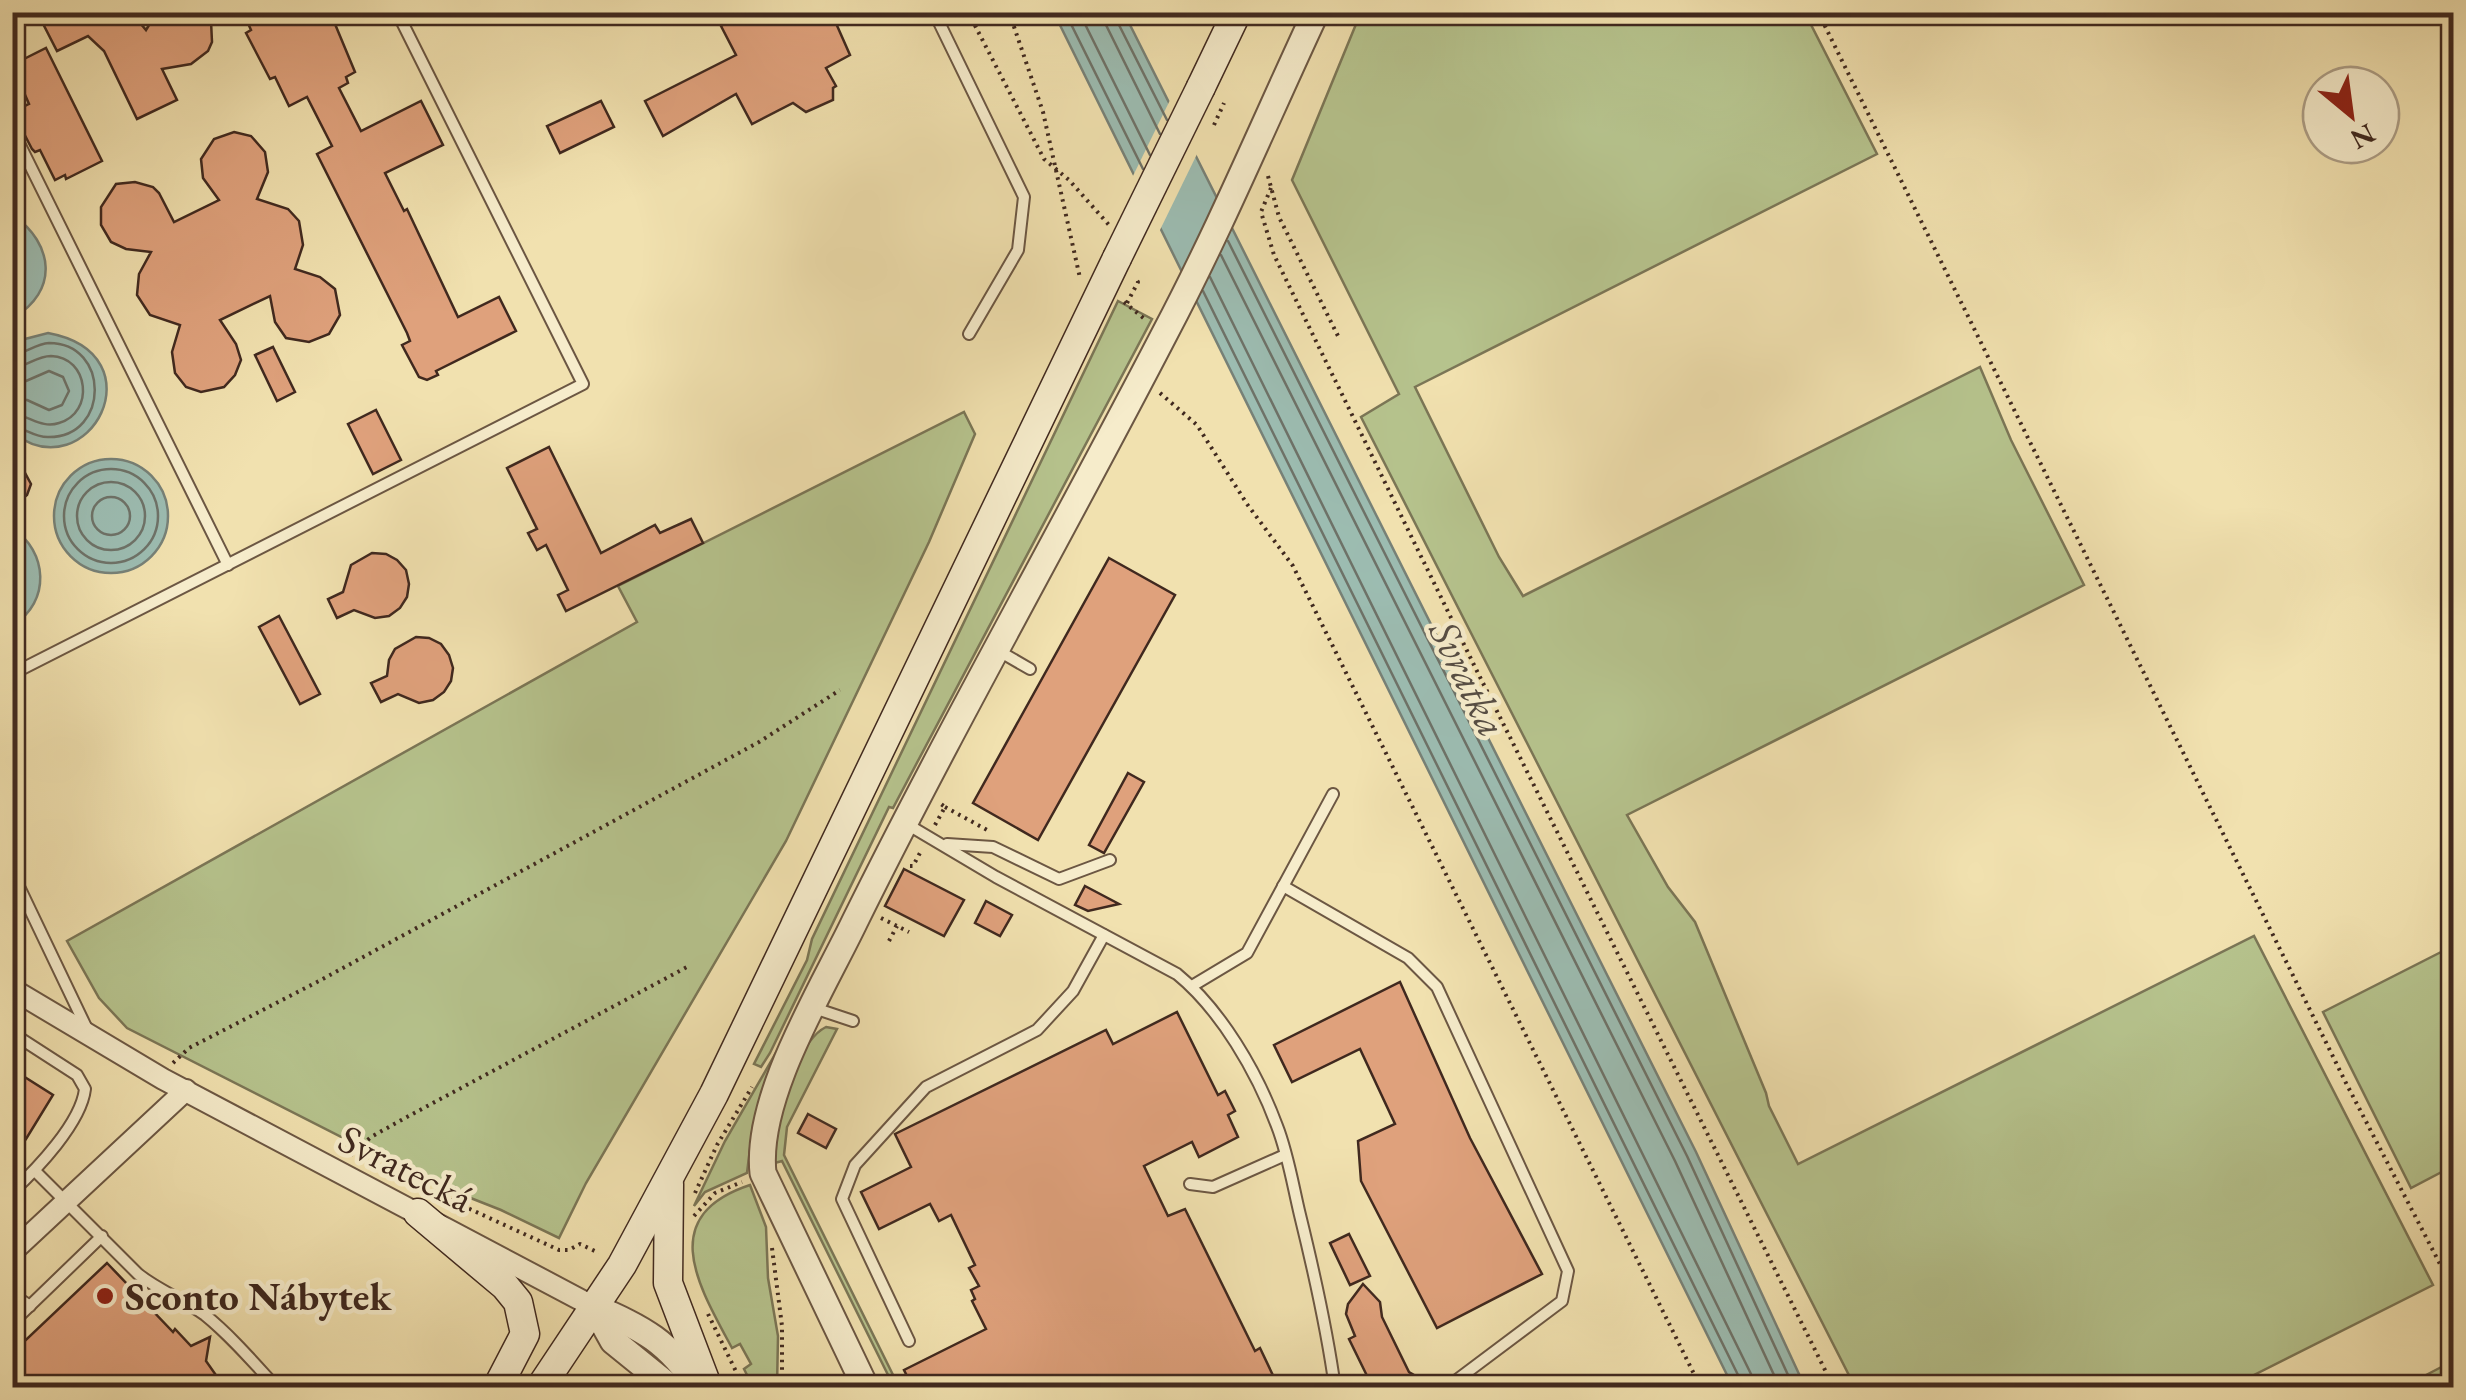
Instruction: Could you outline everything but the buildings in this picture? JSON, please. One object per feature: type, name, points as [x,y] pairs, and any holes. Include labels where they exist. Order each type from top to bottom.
[{"type":"main road","points":[[540,1388],[622,1265],[714,1094],[1098,296],[1127,268],[1212,95],[1237,12]]},
{"type":"main road","points":[[669,1178],[668,1283],[708,1388]]},
{"type":"main road","points":[[418,1212],[505,1286],[518,1302],[524,1334],[496,1388]]},
{"type":"street","points":[[866,1388],[763,1173],[763,1134],[793,1048],[904,822],[1172,320],[1316,12]]},
{"type":"street","name":"Svratecká","points":[[12,989],[162,1079],[594,1307]]},
{"type":"street","points":[[12,1252],[186,1090]]},
{"type":"street","points":[[594,1307],[613,1341],[670,1388]]},
{"type":"street","points":[[594,1307],[654,1336],[674,1352],[699,1388]]},
{"type":"lane","points":[[12,674],[584,384],[397,12]]},
{"type":"lane","points":[[934,12],[1024,197],[1018,250],[969,334]]},
{"type":"lane","points":[[12,129],[228,565]]},
{"type":"lane","points":[[996,650],[1030,669]]},
{"type":"lane","points":[[1192,986],[1248,953],[1333,794]]},
{"type":"lane","points":[[904,822],[1177,974],[1192,986],[1218,1020],[1252,1073],[1278,1126],[1326,1325],[1336,1388]]},
{"type":"lane","points":[[941,844],[993,847],[1058,879],[1110,860]]},
{"type":"lane","points":[[12,872],[89,1034]]},
{"type":"lane","points":[[1283,886],[1408,958],[1437,987],[1568,1271],[1562,1302],[1446,1388]]},
{"type":"lane","points":[[908,1341],[842,1199],[855,1165],[926,1086],[1037,1030],[1072,991],[1104,935]]},
{"type":"lane","points":[[813,1008],[853,1021]]},
{"type":"lane","points":[[12,1034],[77,1075],[85,1090],[76,1114],[35,1171],[12,1192]]},
{"type":"lane","points":[[1190,1184],[1213,1187],[1286,1155]]},
{"type":"lane","points":[[35,1171],[157,1290],[182,1299],[217,1326],[277,1388]]},
{"type":"lane","points":[[12,1323],[102,1236]]},
{"type":"lane","points":[[12,1294],[30,1306]]},
{"type":"path","points":[[968,12],[1044,159],[1109,225]]},
{"type":"path","points":[[1009,12],[1032,74],[1078,272],[1083,286],[1098,296]]},
{"type":"path","points":[[1818,12],[2345,1081],[2454,1291]]},
{"type":"path","points":[[1212,95],[1214,125]]},
{"type":"path","points":[[1258,138],[1286,234],[1338,338]]},
{"type":"path","points":[[1270,188],[1261,212],[1274,254],[1834,1388]]},
{"type":"path","points":[[1127,268],[1127,303]]},
{"type":"path","points":[[1143,375],[1192,418],[1292,566],[1701,1388]]},
{"type":"path","points":[[162,1079],[189,1048],[760,742],[840,690]]},
{"type":"path","points":[[945,807],[990,831]]},
{"type":"path","points":[[889,941],[897,926]]},
{"type":"path","points":[[338,1172],[371,1137],[687,967]]},
{"type":"path","points":[[692,1198],[717,1145],[756,1080]]},
{"type":"path","points":[[368,1162],[559,1250]]},
{"type":"path","points":[[690,1227],[694,1214],[715,1193],[763,1173]]},
{"type":"path","points":[[772,1242],[782,1326],[782,1388]]},
{"type":"path","points":[[703,1306],[744,1388]]},
{"type":"green space","points":[[1361,12],[1805,13],[1877,154],[1415,387],[1499,557],[1523,596],[1980,367],[2011,440],[2084,585],[1627,815],[1668,887],[1695,922],[1769,1106],[1798,1164],[2254,936],[2433,1285],[2230,1387],[1855,1387],[1361,417],[1399,394],[1292,180]]},
{"type":"green space","points":[[1118,301],[1152,319],[893,808],[889,807],[770,1053],[761,1067],[754,1064],[807,960],[812,939]]},
{"type":"green space","points":[[964,412],[975,434],[929,542],[786,841],[586,1183],[559,1238],[430,1182],[127,1028],[99,998],[67,941],[637,622],[618,586]]},
{"type":"green space","points":[[2453,946],[2453,1166],[2411,1188],[2323,1012]]},
{"type":"green space","points":[[826,1027],[837,1029],[787,1127],[784,1155],[899,1387],[894,1387],[782,1161],[771,1164],[782,1109],[796,1068],[814,1036]]},
{"type":"green space","points":[[777,1051],[777,1062],[753,1125],[747,1173],[705,1192],[694,1206],[725,1141]]},
{"type":"green space","points":[[750,1185],[766,1227],[768,1278],[778,1336],[777,1387],[753,1387],[744,1369],[751,1364],[740,1344],[732,1348],[719,1324],[698,1277],[693,1254],[694,1234],[703,1215],[721,1198]]},
{"type":"green space","points":[[2453,1361],[2453,1387],[2403,1387]]},
{"type":"water","points":[[1054,13],[1124,13],[1696,1152],[1805,1387],[1733,1387]]},
{"type":"water","points":[[13,215],[37,240],[46,267],[38,295],[13,318]]},
{"type":"water","points":[[48,333],[82,346],[101,366],[107,389],[101,413],[87,432],[66,445],[41,446],[13,433],[12,348],[25,339]]},
{"type":"water","points":[[111,459],[133,464],[151,476],[163,494],[168,516],[163,538],[151,556],[133,568],[111,573],[89,568],[71,556],[59,538],[54,516],[59,494],[71,476],[89,464]]},
{"type":"water","points":[[12,528],[33,550],[40,576],[34,603],[13,625]]},
{"type":"pier","points":[[1172,96],[1199,150],[1158,234],[1131,180]]},
{"type":"place","name":"Sconto Nábytek","points":[[105,1296]]},
{"type":"water label","name":"Svratka","points":[[1469,678]]}]
